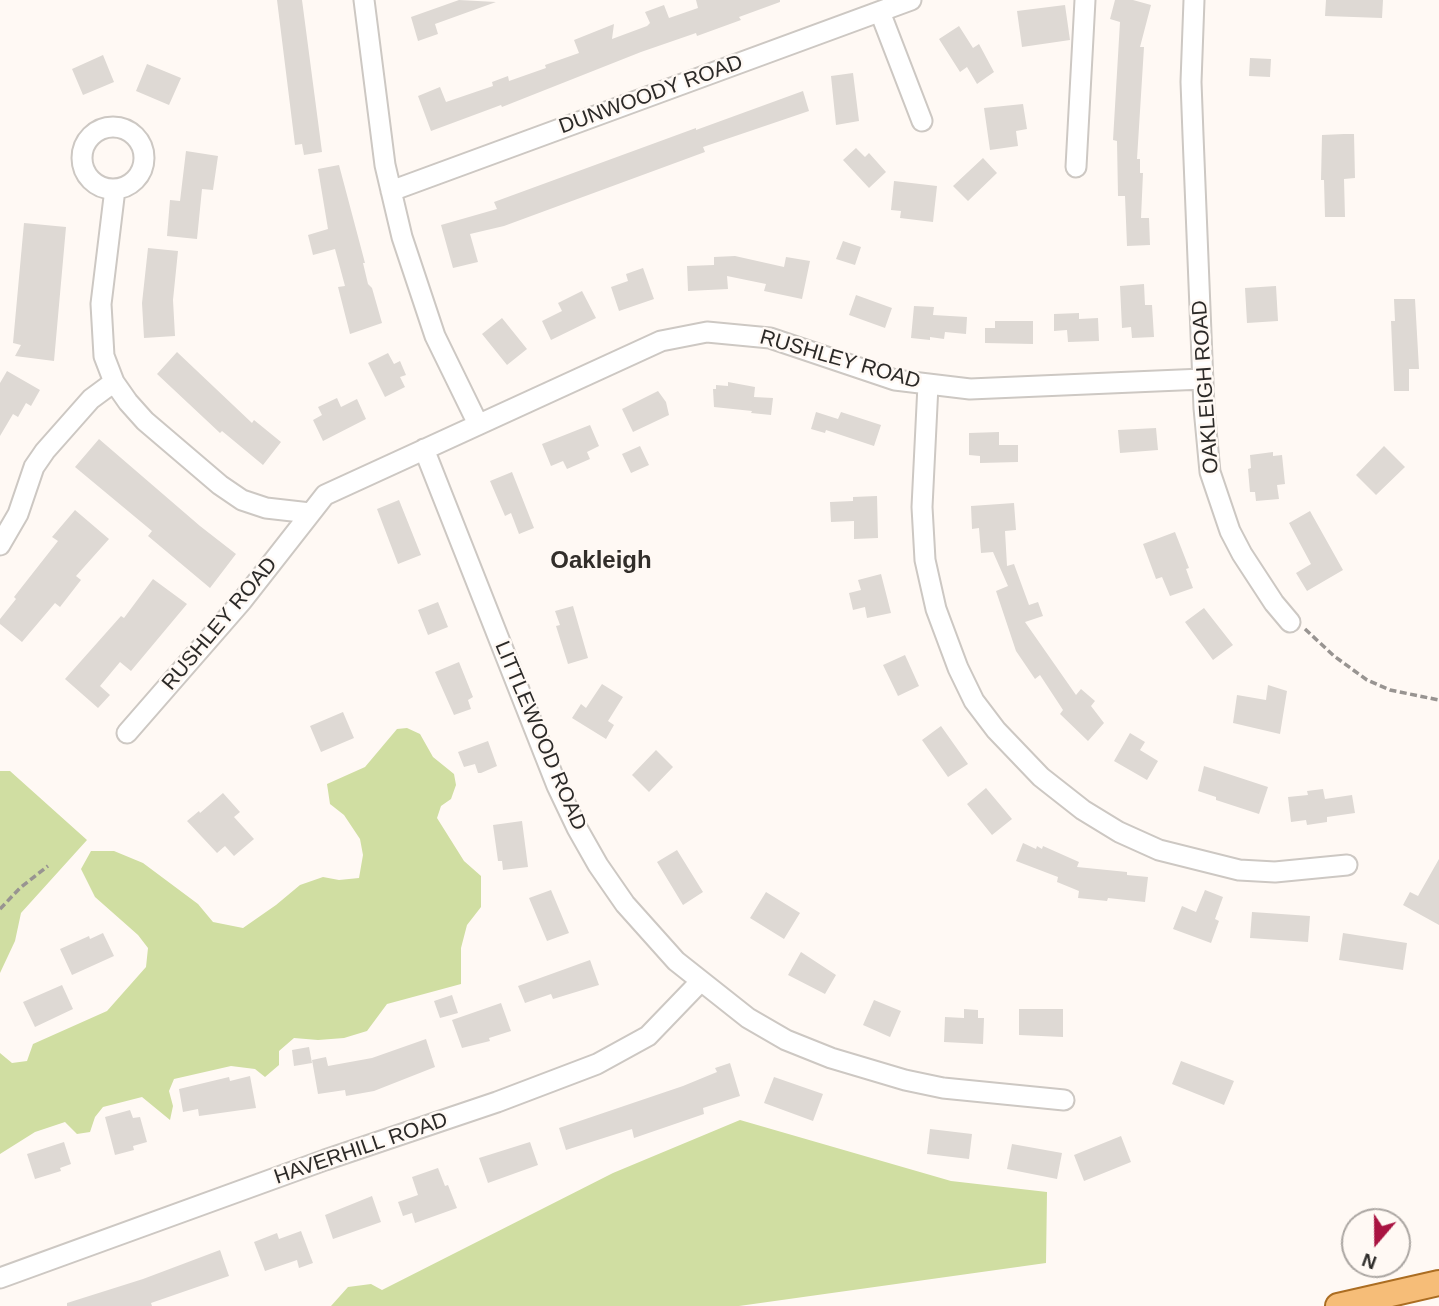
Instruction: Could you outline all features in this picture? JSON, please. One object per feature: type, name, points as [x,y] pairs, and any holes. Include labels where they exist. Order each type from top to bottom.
[{"type":"main road","points":[[1338,1306],[1439,1283]]},
{"type":"street","points":[[364,0],[385,165],[402,237],[435,336],[478,424]]},
{"type":"street","name":"DUNWOODY ROAD","points":[[391,191],[911,0]]},
{"type":"street","points":[[1076,167],[1085,0]]},
{"type":"street","name":"OAKLEIGH ROAD","points":[[1194,0],[1191,82],[1203,379],[1210,472],[1241,554],[1290,622]]},
{"type":"street","points":[[880,12],[922,121]]},
{"type":"street","points":[[115,189],[101,304],[104,356],[114,382],[145,421],[220,485],[242,500],[266,508],[310,513]]},
{"type":"street","name":"RUSHLEY ROAD","points":[[127,733],[242,601],[325,495],[661,341],[707,332],[770,338],[895,380],[970,389],[1203,379]]},
{"type":"street","points":[[0,545],[18,514],[34,467],[45,451],[91,399],[114,382]]},
{"type":"street","points":[[928,385],[922,507],[925,560],[936,609],[958,668],[974,701],[996,730],[1041,777],[1083,810],[1119,832],[1159,850],[1239,870],[1275,872],[1347,865]]},
{"type":"street","name":"LITTLEWOOD ROAD","points":[[424,449],[552,773],[577,828],[625,904],[676,961],[747,1018],[786,1040],[831,1058],[905,1080],[943,1088],[1064,1100]]},
{"type":"street","name":"HAVERHILL ROAD","points":[[0,1278],[597,1064],[648,1036],[700,982]]},
{"type":"path","points":[[1290,622],[1309,631],[1334,656],[1367,680],[1390,690],[1439,700]]},
{"type":"path","points":[[0,909],[20,888],[48,866]]},
{"type":"green space","points":[[407,728],[420,734],[433,757],[454,774],[456,785],[451,799],[441,806],[437,818],[464,861],[481,876],[481,907],[467,925],[461,948],[461,984],[387,1004],[367,1031],[344,1038],[294,1038],[279,1051],[279,1065],[265,1077],[255,1069],[231,1066],[174,1079],[169,1091],[173,1106],[170,1120],[142,1097],[103,1107],[95,1117],[90,1132],[77,1134],[65,1122],[35,1132],[0,1154],[0,1053],[12,1063],[27,1061],[33,1044],[107,1011],[146,967],[148,948],[138,935],[95,897],[81,869],[91,851],[114,851],[143,863],[198,904],[213,922],[243,928],[300,885],[323,877],[339,880],[359,878],[363,855],[360,839],[344,815],[330,804],[327,784],[365,767],[397,729]]},
{"type":"green space","points":[[0,771],[10,771],[87,840],[21,913],[15,941],[0,973]]},
{"type":"green space","points":[[740,1120],[951,1181],[1047,1192],[1046,1263],[739,1306],[331,1306],[348,1287],[371,1284],[382,1290],[613,1173]]},
{"type":"building","points":[[277,0],[302,0],[322,152],[304,155],[302,144],[295,145]]},
{"type":"building","points":[[459,0],[496,2],[435,24],[438,34],[418,41],[411,17]]},
{"type":"building","points":[[696,0],[780,2],[739,17],[741,20],[641,52],[502,107],[501,105],[431,131],[418,96],[440,87],[446,102],[493,86],[492,82],[508,76],[509,81],[579,53],[574,40],[614,24],[612,39],[647,26],[650,23],[645,12],[664,5],[669,18],[698,8]]},
{"type":"building","points":[[1115,0],[1133,0],[1151,5],[1140,47],[1144,47],[1137,159],[1140,159],[1140,173],[1143,173],[1141,218],[1149,218],[1150,245],[1127,246],[1125,196],[1118,196],[1117,141],[1113,140],[1120,22],[1110,19]]},
{"type":"building","points":[[1326,0],[1383,0],[1382,18],[1325,16]]},
{"type":"building","points":[[1065,5],[1070,40],[1022,47],[1017,11]]},
{"type":"building","points":[[959,26],[973,48],[979,44],[994,72],[977,84],[967,67],[960,72],[939,39]]},
{"type":"building","points":[[103,55],[114,82],[83,95],[72,69]]},
{"type":"building","points":[[1250,58],[1271,59],[1270,77],[1249,76]]},
{"type":"building","points":[[147,64],[181,78],[169,105],[136,91]]},
{"type":"building","points":[[853,73],[859,121],[836,125],[831,76]]},
{"type":"building","points":[[803,91],[809,111],[703,147],[705,152],[504,226],[470,234],[478,262],[453,268],[441,225],[497,209],[494,202]]},
{"type":"building","points":[[1023,104],[1027,129],[1016,131],[1018,146],[990,150],[984,108]]},
{"type":"building","points":[[1354,134],[1355,178],[1344,179],[1345,217],[1325,217],[1324,180],[1321,180],[1322,135]]},
{"type":"building","points":[[856,148],[865,157],[869,153],[886,172],[869,188],[843,160]]},
{"type":"building","points":[[186,151],[218,156],[213,190],[202,189],[197,239],[167,236],[170,200],[180,201]]},
{"type":"building","points":[[983,158],[997,173],[968,201],[953,186]]},
{"type":"building","points":[[339,165],[368,284],[372,288],[382,323],[350,334],[338,287],[345,286],[335,249],[313,255],[308,235],[328,229],[318,169]]},
{"type":"building","points":[[894,181],[937,186],[933,222],[900,218],[901,211],[891,210]]},
{"type":"building","points":[[24,223],[66,227],[54,361],[15,356],[21,345],[13,343]]},
{"type":"building","points":[[843,241],[861,247],[855,265],[836,259]]},
{"type":"building","points":[[148,248],[178,251],[173,300],[175,336],[144,338],[142,303]]},
{"type":"building","points":[[735,256],[784,267],[786,257],[810,261],[802,299],[764,291],[766,284],[727,276],[728,289],[688,291],[687,266],[714,265],[714,257]]},
{"type":"building","points":[[643,268],[654,299],[619,311],[611,287],[628,281],[626,274]]},
{"type":"building","points":[[1144,284],[1145,305],[1152,305],[1154,337],[1132,338],[1131,327],[1122,328],[1120,286]]},
{"type":"building","points":[[1276,286],[1278,321],[1247,323],[1245,288]]},
{"type":"building","points":[[582,291],[596,318],[551,340],[542,321],[562,311],[558,303]]},
{"type":"building","points":[[856,295],[892,308],[885,328],[849,315]]},
{"type":"building","points":[[1394,299],[1415,299],[1419,369],[1409,369],[1409,391],[1394,391],[1391,321],[1395,321]]},
{"type":"building","points":[[914,306],[934,307],[933,315],[967,317],[966,334],[945,332],[944,339],[911,338]]},
{"type":"building","points":[[1079,313],[1079,319],[1098,318],[1099,341],[1068,342],[1067,330],[1054,331],[1054,314]]},
{"type":"building","points":[[502,318],[527,349],[507,365],[482,334]]},
{"type":"building","points":[[995,321],[1033,321],[1033,344],[985,343],[985,328],[995,328]]},
{"type":"building","points":[[177,352],[252,423],[254,420],[281,442],[263,465],[222,431],[220,433],[157,374]]},
{"type":"building","points":[[388,353],[394,364],[400,361],[406,375],[400,377],[405,387],[385,397],[368,363]]},
{"type":"building","points":[[7,371],[40,390],[31,406],[26,403],[18,417],[13,414],[0,436],[0,383]]},
{"type":"building","points":[[728,382],[755,387],[754,397],[773,398],[771,415],[714,407],[713,389],[716,389],[716,385],[728,386]]},
{"type":"building","points":[[658,391],[666,402],[669,415],[633,432],[622,409]]},
{"type":"building","points":[[337,398],[341,407],[357,399],[366,419],[323,441],[313,420],[322,415],[318,407]]},
{"type":"building","points":[[816,412],[838,419],[841,412],[881,425],[874,446],[826,430],[825,433],[811,429]]},
{"type":"building","points":[[590,425],[599,446],[587,452],[590,459],[567,469],[563,461],[551,466],[542,444]]},
{"type":"building","points":[[1156,428],[1158,450],[1120,453],[1118,430]]},
{"type":"building","points":[[999,432],[999,445],[1018,445],[1018,462],[980,463],[980,456],[969,455],[969,433]]},
{"type":"building","points":[[99,439],[236,554],[210,588],[148,536],[152,531],[75,467]]},
{"type":"building","points":[[640,446],[649,465],[631,473],[622,454]]},
{"type":"building","points":[[1384,446],[1405,467],[1376,495],[1356,475]]},
{"type":"building","points":[[1273,452],[1273,456],[1282,455],[1285,484],[1277,485],[1279,499],[1256,501],[1255,492],[1250,492],[1250,455]]},
{"type":"building","points":[[512,472],[534,528],[519,534],[511,513],[505,516],[490,481]]},
{"type":"building","points":[[877,496],[878,538],[854,539],[854,521],[831,522],[830,502]]},
{"type":"building","points":[[399,500],[421,555],[398,564],[377,509]]},
{"type":"building","points":[[1014,503],[1016,530],[1005,531],[1007,566],[1014,564],[1029,605],[1038,602],[1043,616],[1025,622],[1076,695],[1081,689],[1095,701],[1091,706],[1104,723],[1088,741],[1060,714],[1063,710],[1040,675],[1035,679],[1016,651],[996,591],[1008,586],[993,552],[981,553],[979,528],[972,529],[971,506]]},
{"type":"building","points":[[75,510],[109,539],[76,576],[81,580],[60,607],[55,603],[22,642],[0,624],[0,619],[58,541],[52,537]]},
{"type":"building","points":[[1310,511],[1343,570],[1307,591],[1296,573],[1311,564],[1289,523]]},
{"type":"building","points":[[1175,532],[1189,568],[1186,569],[1193,588],[1170,596],[1162,577],[1156,579],[1143,544]]},
{"type":"building","points":[[881,574],[891,613],[867,618],[865,607],[853,610],[849,593],[861,590],[858,580]]},
{"type":"building","points":[[153,579],[187,604],[131,671],[120,662],[100,686],[110,695],[98,708],[65,679],[121,616],[124,618]]},
{"type":"building","points":[[438,602],[448,627],[428,635],[418,610]]},
{"type":"building","points":[[573,606],[588,658],[568,664],[556,626],[560,625],[555,611]]},
{"type":"building","points":[[1204,608],[1233,645],[1213,660],[1185,622]]},
{"type":"building","points":[[905,655],[919,686],[898,696],[883,665]]},
{"type":"building","points":[[459,662],[473,697],[468,700],[471,709],[454,715],[435,672]]},
{"type":"building","points":[[602,684],[623,697],[608,721],[614,725],[606,739],[572,718],[581,704],[586,708]]},
{"type":"building","points":[[1268,685],[1287,691],[1280,734],[1233,723],[1237,695],[1266,700]]},
{"type":"building","points":[[343,712],[354,738],[321,752],[310,726]]},
{"type":"building","points":[[941,726],[968,764],[948,777],[922,740]]},
{"type":"building","points":[[1130,733],[1145,742],[1140,750],[1158,761],[1147,780],[1114,761]]},
{"type":"building","points":[[488,741],[497,766],[481,773],[478,773],[475,764],[464,767],[458,752]]},
{"type":"building","points":[[656,750],[673,767],[649,792],[632,775]]},
{"type":"building","points":[[1204,766],[1268,787],[1259,814],[1198,791]]},
{"type":"building","points":[[986,788],[1012,819],[992,835],[967,804]]},
{"type":"building","points":[[1323,789],[1325,799],[1352,795],[1355,813],[1327,817],[1327,822],[1307,825],[1306,820],[1291,822],[1288,797],[1308,795],[1307,791]]},
{"type":"building","points":[[223,793],[240,812],[234,817],[254,839],[234,856],[225,846],[217,853],[187,821]]},
{"type":"building","points":[[522,821],[528,867],[503,870],[502,861],[498,861],[493,825]]},
{"type":"building","points":[[1023,843],[1036,849],[1037,846],[1042,849],[1043,846],[1079,862],[1077,867],[1148,877],[1145,902],[1078,898],[1079,891],[1057,882],[1058,877],[1016,861]]},
{"type":"building","points":[[677,850],[703,892],[683,905],[657,862]]},
{"type":"building","points":[[1439,859],[1439,925],[1403,905],[1410,892],[1418,896]]},
{"type":"building","points":[[551,890],[569,933],[547,941],[529,898]]},
{"type":"building","points":[[1205,890],[1223,897],[1215,919],[1219,921],[1211,943],[1173,929],[1182,906],[1196,912]]},
{"type":"building","points":[[766,892],[800,913],[784,939],[750,918]]},
{"type":"building","points":[[1252,912],[1310,916],[1308,942],[1250,938]]},
{"type":"building","points":[[103,933],[114,956],[72,975],[60,949]]},
{"type":"building","points":[[1343,933],[1407,943],[1403,970],[1339,960]]},
{"type":"building","points":[[801,952],[836,975],[825,994],[788,975]]},
{"type":"building","points":[[590,960],[599,985],[553,999],[551,994],[525,1003],[518,986]]},
{"type":"building","points":[[62,985],[73,1009],[35,1027],[23,1002]]},
{"type":"building","points":[[452,995],[458,1013],[440,1018],[434,1001]]},
{"type":"building","points":[[874,1000],[901,1011],[890,1037],[863,1025]]},
{"type":"building","points":[[501,1003],[511,1031],[489,1038],[490,1041],[462,1048],[452,1020]]},
{"type":"building","points":[[964,1009],[978,1010],[978,1018],[984,1018],[983,1044],[944,1042],[945,1017],[964,1018]]},
{"type":"building","points":[[1019,1009],[1063,1009],[1063,1037],[1019,1035]]},
{"type":"building","points":[[426,1039],[435,1067],[374,1091],[346,1096],[345,1090],[318,1094],[312,1060],[326,1057],[328,1066],[372,1058]]},
{"type":"building","points":[[309,1047],[312,1063],[294,1066],[292,1050]]},
{"type":"building","points":[[1181,1061],[1234,1081],[1224,1105],[1172,1084]]},
{"type":"building","points":[[730,1063],[740,1096],[703,1108],[704,1114],[634,1138],[632,1129],[566,1150],[559,1128],[683,1086],[717,1072],[715,1068]]},
{"type":"building","points":[[250,1076],[256,1108],[199,1116],[198,1109],[183,1112],[179,1089],[229,1077],[230,1081]]},
{"type":"building","points":[[774,1077],[823,1094],[813,1121],[764,1103]]},
{"type":"building","points":[[130,1110],[133,1118],[140,1117],[147,1142],[133,1146],[134,1150],[115,1155],[105,1117]]},
{"type":"building","points":[[930,1129],[972,1134],[969,1159],[927,1154]]},
{"type":"building","points":[[1121,1136],[1131,1162],[1084,1181],[1074,1155]]},
{"type":"building","points":[[64,1142],[71,1164],[60,1168],[61,1171],[35,1179],[27,1154]]},
{"type":"building","points":[[530,1142],[538,1165],[488,1183],[479,1158]]},
{"type":"building","points":[[1012,1144],[1062,1153],[1057,1179],[1007,1169]]},
{"type":"building","points":[[438,1168],[457,1208],[415,1223],[412,1213],[403,1216],[398,1202],[418,1195],[412,1177]]},
{"type":"building","points":[[372,1196],[381,1222],[333,1239],[325,1215]]},
{"type":"building","points":[[301,1231],[313,1263],[299,1268],[297,1260],[265,1271],[254,1242],[277,1233],[279,1239]]},
{"type":"building","points":[[220,1250],[229,1276],[151,1303],[152,1306],[67,1306],[67,1303],[143,1279]]},
{"type":"district","name":"Oakleigh","points":[[601,561]]}]
